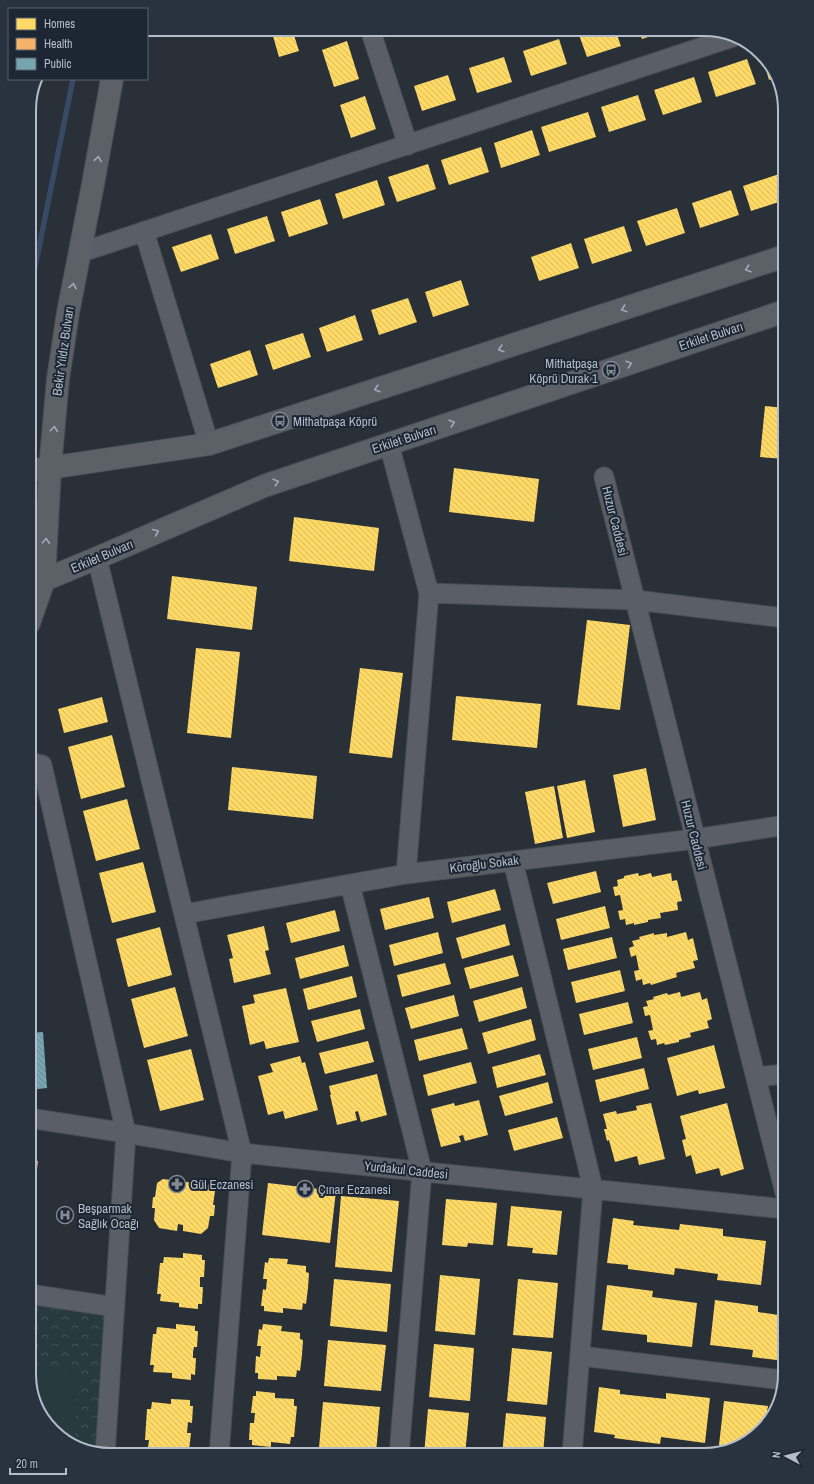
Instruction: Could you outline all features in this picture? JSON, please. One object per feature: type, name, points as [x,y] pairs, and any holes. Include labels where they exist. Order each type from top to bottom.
[{"type":"main road","name":"Bekir Yıldız Bulvarı","points":[[37,581],[50,468],[58,379],[68,313],[112,80]]},
{"type":"main road","points":[[36,470],[209,444],[778,258]]},
{"type":"main road","name":"Erkilet Bulvarı","points":[[37,581],[97,558],[264,486],[778,313]]},
{"type":"street","points":[[372,36],[408,145]]},
{"type":"street","points":[[79,253],[726,39]]},
{"type":"street","points":[[144,231],[209,444]]},
{"type":"street","points":[[389,444],[429,593],[406,874]]},
{"type":"street","name":"Huzur Caddesi","points":[[604,477],[778,1165]]},
{"type":"street","points":[[97,558],[242,1153],[220,1448]]},
{"type":"street","points":[[429,593],[635,600],[778,617]]},
{"type":"street","points":[[36,764],[42,765],[126,1133],[105,1448]]},
{"type":"street","name":"Köroğlu Sokak","points":[[184,914],[406,874],[695,839],[778,826]]},
{"type":"street","points":[[513,861],[593,1188],[573,1448]]},
{"type":"street","points":[[350,884],[422,1171],[400,1448]]},
{"type":"street","points":[[756,1077],[778,1075]]},
{"type":"street","name":"Yurdakul Caddesi","points":[[36,1119],[242,1153],[778,1208]]},
{"type":"street","points":[[36,1295],[115,1307]]},
{"type":"street","points":[[580,1356],[777,1379]]},
{"type":"green space","points":[[36,1294],[113,1306],[100,1447],[77,1440],[61,1430],[51,1419],[42,1402],[37,1388],[36,1379]]},
{"type":"green space","points":[[36,1368],[79,1372],[74,1438],[61,1430],[46,1411],[37,1388]]},
{"type":"building: Homes","points":[[273,36],[294,36],[299,51],[279,57]]},
{"type":"building: Homes","points":[[579,36],[617,36],[621,46],[587,57]]},
{"type":"building: Homes","points":[[641,36],[651,36],[642,39]]},
{"type":"building: Homes","points":[[559,39],[567,64],[531,76],[523,51]]},
{"type":"building: Homes","points":[[347,41],[359,79],[334,87],[322,50]]},
{"type":"building: Homes","points":[[504,57],[512,82],[477,93],[469,68]]},
{"type":"building: Homes","points":[[747,59],[756,84],[716,97],[708,72]]},
{"type":"building: Homes","points":[[767,72],[771,79],[769,80]]},
{"type":"building: Homes","points":[[448,75],[456,100],[422,111],[414,86]]},
{"type":"building: Homes","points":[[694,77],[702,102],[663,115],[654,90]]},
{"type":"building: Homes","points":[[638,95],[646,120],[609,132],[601,107]]},
{"type":"building: Homes","points":[[365,96],[376,129],[351,138],[340,105]]},
{"type":"building: Homes","points":[[588,112],[596,137],[549,152],[541,127]]},
{"type":"building: Homes","points":[[532,130],[540,155],[501,168],[494,143]]},
{"type":"building: Homes","points":[[481,147],[489,172],[449,185],[441,160]]},
{"type":"building: Homes","points":[[428,164],[436,189],[397,202],[388,177]]},
{"type":"building: Homes","points":[[778,174],[778,202],[751,211],[743,186]]},
{"type":"building: Homes","points":[[377,180],[385,205],[343,219],[335,194]]},
{"type":"building: Homes","points":[[731,190],[739,215],[700,228],[692,203]]},
{"type":"building: Homes","points":[[320,199],[328,224],[289,237],[281,212]]},
{"type":"building: Homes","points":[[677,208],[685,233],[646,246],[637,221]]},
{"type":"building: Homes","points":[[267,216],[275,241],[235,254],[227,229]]},
{"type":"building: Homes","points":[[624,226],[632,251],[592,264],[584,239]]},
{"type":"building: Homes","points":[[211,234],[219,259],[181,272],[172,247]]},
{"type":"building: Homes","points":[[571,243],[579,268],[539,281],[531,257]]},
{"type":"building: Homes","points":[[461,280],[469,305],[433,317],[425,292]]},
{"type":"building: Homes","points":[[408,298],[417,322],[379,335],[371,310]]},
{"type":"building: Homes","points":[[355,315],[363,340],[327,352],[319,328]]},
{"type":"building: Homes","points":[[303,333],[311,357],[273,370],[265,345]]},
{"type":"building: Homes","points":[[250,350],[258,375],[218,388],[210,364]]},
{"type":"building: Homes","points":[[765,406],[778,407],[778,458],[760,457]]},
{"type":"building: Homes","points":[[454,468],[539,479],[534,522],[449,512]]},
{"type":"building: Homes","points":[[294,517],[379,528],[374,571],[289,561]]},
{"type":"building: Homes","points":[[172,576],[257,587],[252,630],[167,619]]},
{"type":"building: Homes","points":[[587,620],[630,625],[620,710],[577,705]]},
{"type":"building: Homes","points":[[196,648],[240,652],[231,738],[187,733]]},
{"type":"building: Homes","points":[[360,668],[403,673],[392,758],[349,753]]},
{"type":"building: Homes","points":[[456,696],[541,704],[537,748],[452,740]]},
{"type":"building: Homes","points":[[102,697],[108,722],[64,733],[58,709]]},
{"type":"building: Homes","points":[[112,735],[125,787],[81,799],[68,747]]},
{"type":"building: Homes","points":[[232,767],[317,776],[313,819],[228,810]]},
{"type":"building: Homes","points":[[646,768],[656,820],[623,827],[613,775]]},
{"type":"building: Homes","points":[[585,780],[595,832],[567,838],[557,786]]},
{"type":"building: Homes","points":[[554,786],[563,838],[535,844],[525,792]]},
{"type":"building: Homes","points":[[127,799],[140,849],[96,861],[83,811]]},
{"type":"building: Homes","points":[[143,862],[156,912],[112,923],[99,873]]},
{"type":"building: Homes","points":[[596,871],[601,892],[553,904],[547,883]]},
{"type":"building: Homes","points":[[638,873],[639,876],[651,873],[652,877],[671,873],[672,881],[677,880],[682,901],[677,902],[678,910],[660,913],[661,918],[648,920],[648,922],[634,925],[634,923],[626,925],[625,919],[620,920],[618,911],[623,910],[620,895],[615,896],[613,887],[618,886],[617,880],[624,878],[624,876]]},
{"type":"building: Homes","points":[[495,889],[501,910],[452,923],[447,902]]},
{"type":"building: Homes","points":[[429,897],[434,918],[385,930],[380,909]]},
{"type":"building: Homes","points":[[605,906],[610,928],[561,940],[556,919]]},
{"type":"building: Homes","points":[[335,910],[340,931],[291,943],[286,923]]},
{"type":"building: Homes","points":[[505,924],[510,945],[462,959],[456,938]]},
{"type":"building: Homes","points":[[264,926],[269,950],[265,951],[271,974],[234,983],[229,959],[233,958],[227,935]]},
{"type":"building: Homes","points":[[160,927],[172,975],[128,987],[116,939]]},
{"type":"building: Homes","points":[[438,932],[443,953],[394,966],[389,945]]},
{"type":"building: Homes","points":[[686,932],[688,940],[693,938],[698,960],[693,961],[695,968],[676,973],[677,977],[651,985],[650,983],[643,985],[642,979],[636,981],[634,971],[639,970],[636,955],[631,957],[629,948],[634,946],[632,941],[640,939],[639,937],[654,933],[654,935],[667,933],[667,937]]},
{"type":"building: Homes","points":[[612,937],[617,958],[568,970],[563,949]]},
{"type":"building: Homes","points":[[344,945],[349,966],[300,979],[295,958]]},
{"type":"building: Homes","points":[[513,955],[519,976],[470,989],[464,968]]},
{"type":"building: Homes","points":[[445,963],[451,984],[402,997],[397,975]]},
{"type":"building: Homes","points":[[620,970],[625,991],[576,1003],[571,982]]},
{"type":"building: Homes","points":[[352,976],[357,997],[308,1010],[303,989]]},
{"type":"building: Homes","points":[[175,987],[188,1036],[144,1048],[131,999]]},
{"type":"building: Homes","points":[[522,987],[527,1008],[479,1022],[473,1001]]},
{"type":"building: Homes","points":[[286,988],[299,1042],[266,1049],[264,1041],[250,1045],[242,1006],[255,1003],[253,995]]},
{"type":"building: Homes","points":[[680,992],[681,997],[700,992],[702,1000],[707,998],[712,1019],[707,1021],[709,1028],[690,1033],[691,1037],[679,1040],[679,1042],[657,1045],[656,1039],[651,1040],[648,1031],[653,1030],[650,1015],[645,1016],[643,1007],[648,1006],[646,1001],[654,999],[653,997],[667,993],[668,995]]},
{"type":"building: Homes","points":[[454,995],[459,1016],[411,1029],[405,1008]]},
{"type":"building: Homes","points":[[628,1002],[633,1023],[584,1035],[579,1014]]},
{"type":"building: Homes","points":[[360,1009],[365,1029],[317,1042],[311,1021]]},
{"type":"building: Homes","points":[[531,1019],[536,1040],[488,1054],[482,1033]]},
{"type":"building: Homes","points":[[462,1028],[468,1049],[419,1061],[414,1040]]},
{"type":"building: Homes","points":[[637,1037],[642,1058],[593,1070],[588,1049]]},
{"type":"building: Homes","points":[[368,1041],[374,1062],[325,1074],[319,1053]]},
{"type":"building: Homes","points":[[714,1045],[725,1088],[699,1094],[698,1090],[677,1096],[667,1058]]},
{"type":"building: Homes","points":[[191,1049],[204,1100],[160,1111],[147,1060]]},
{"type":"building: Homes","points":[[540,1054],[546,1075],[497,1088],[492,1067]]},
{"type":"building: Homes","points":[[300,1056],[302,1063],[305,1062],[318,1110],[285,1119],[283,1111],[268,1115],[258,1076],[273,1072],[270,1064]]},
{"type":"building: Homes","points":[[471,1062],[477,1083],[428,1096],[423,1075]]},
{"type":"building: Homes","points":[[644,1068],[649,1089],[600,1102],[595,1080]]},
{"type":"building: Homes","points":[[377,1074],[387,1115],[361,1122],[358,1111],[355,1112],[357,1120],[337,1125],[329,1086]]},
{"type":"building: Homes","points":[[548,1082],[553,1103],[505,1116],[499,1096]]},
{"type":"building: Homes","points":[[479,1100],[488,1135],[465,1141],[463,1135],[459,1136],[461,1142],[441,1147],[431,1109],[454,1103],[455,1106]]},
{"type":"building: Homes","points":[[651,1103],[665,1159],[639,1165],[637,1156],[615,1162],[609,1140],[607,1141],[604,1129],[607,1129],[603,1114],[616,1111],[617,1114],[637,1110],[636,1106]]},
{"type":"building: Homes","points":[[727,1103],[744,1169],[721,1176],[719,1168],[696,1174],[691,1155],[686,1157],[682,1140],[686,1139],[680,1116]]},
{"type":"building: Homes","points":[[557,1117],[563,1138],[514,1151],[508,1130]]},
{"type":"building: Homes","points":[[163,1179],[211,1185],[215,1191],[213,1205],[215,1205],[214,1216],[210,1216],[208,1228],[201,1234],[183,1231],[183,1225],[178,1224],[177,1231],[159,1228],[154,1220],[155,1208],[152,1208],[157,1183]]},
{"type":"building: Homes","points":[[268,1183],[336,1191],[330,1243],[262,1235]]},
{"type":"building: Homes","points":[[341,1196],[399,1201],[392,1272],[335,1267]]},
{"type":"building: Homes","points":[[446,1199],[497,1203],[493,1245],[468,1243],[467,1247],[442,1245]]},
{"type":"building: Homes","points":[[511,1206],[562,1211],[557,1255],[532,1253],[533,1248],[507,1246]]},
{"type":"building: Homes","points":[[613,1218],[634,1221],[633,1225],[679,1230],[680,1224],[723,1229],[723,1236],[766,1241],[761,1285],[717,1280],[718,1274],[675,1268],[674,1275],[628,1269],[628,1265],[607,1263]]},
{"type":"building: Homes","points":[[183,1253],[202,1255],[202,1260],[205,1260],[204,1277],[200,1277],[200,1287],[203,1287],[202,1304],[198,1304],[198,1309],[179,1307],[179,1303],[160,1301],[161,1294],[157,1294],[160,1263],[163,1263],[164,1257],[183,1258]]},
{"type":"building: Homes","points":[[269,1258],[288,1259],[287,1264],[306,1266],[306,1272],[309,1273],[308,1288],[306,1304],[303,1303],[302,1310],[283,1308],[283,1313],[264,1311],[264,1306],[261,1306],[263,1289],[266,1290],[267,1279],[263,1279],[265,1262],[268,1263]]},
{"type":"building: Homes","points":[[440,1275],[480,1279],[475,1335],[435,1331]]},
{"type":"building: Homes","points":[[334,1279],[391,1284],[387,1332],[330,1326]]},
{"type":"building: Homes","points":[[518,1279],[558,1283],[553,1338],[513,1335]]},
{"type":"building: Homes","points":[[607,1285],[653,1291],[652,1297],[697,1303],[692,1347],[647,1342],[647,1335],[602,1330]]},
{"type":"building: Homes","points":[[715,1300],[758,1306],[758,1312],[778,1315],[778,1360],[752,1357],[753,1350],[710,1345]]},
{"type":"building: Homes","points":[[176,1324],[195,1326],[195,1331],[198,1331],[197,1347],[194,1347],[193,1352],[193,1358],[196,1358],[195,1375],[191,1374],[191,1380],[172,1378],[172,1373],[153,1372],[154,1365],[150,1365],[153,1334],[156,1334],[157,1327],[176,1329]]},
{"type":"building: Homes","points":[[263,1324],[282,1326],[281,1331],[300,1333],[300,1339],[303,1340],[302,1355],[300,1371],[297,1370],[296,1377],[277,1376],[277,1380],[258,1379],[258,1373],[255,1373],[256,1356],[260,1357],[261,1346],[257,1346],[259,1329],[262,1330]]},
{"type":"building: Homes","points":[[328,1340],[386,1345],[381,1391],[324,1386]]},
{"type":"building: Homes","points":[[434,1344],[474,1348],[470,1401],[429,1397]]},
{"type":"building: Homes","points":[[512,1348],[552,1352],[547,1405],[507,1401]]},
{"type":"building: Homes","points":[[599,1387],[620,1390],[620,1394],[666,1399],[666,1393],[710,1398],[705,1443],[661,1437],[660,1444],[614,1438],[615,1435],[594,1432]]},
{"type":"building: Homes","points":[[256,1391],[275,1393],[275,1398],[294,1399],[294,1406],[297,1406],[294,1437],[291,1437],[290,1444],[271,1442],[271,1447],[252,1445],[252,1440],[249,1440],[250,1423],[254,1423],[255,1413],[251,1413],[253,1396],[256,1396]]},
{"type":"building: Homes","points":[[171,1399],[190,1400],[190,1406],[193,1406],[192,1423],[188,1422],[187,1433],[191,1433],[189,1448],[148,1447],[149,1440],[145,1440],[147,1409],[151,1409],[152,1402],[171,1404]]},
{"type":"building: Homes","points":[[724,1401],[768,1406],[767,1412],[760,1423],[753,1430],[737,1440],[719,1445]]},
{"type":"building: Homes","points":[[323,1402],[380,1407],[376,1448],[319,1448]]},
{"type":"building: Homes","points":[[428,1409],[469,1413],[466,1448],[425,1448]]},
{"type":"building: Homes","points":[[506,1413],[546,1417],[544,1448],[503,1448]]},
{"type":"building: Health","points":[[36,1161],[38,1161],[36,1177]]},
{"type":"building: Public","points":[[36,1032],[43,1032],[47,1088],[36,1089]]},
{"type":"waterway","points":[[36,262],[73,80]]},
{"type":"place","name":"Mithatpaşa Köprü Durak 1","points":[[611,370]]},
{"type":"place","name":"Mithatpaşa Köprü","points":[[280,421]]},
{"type":"place","name":"Gül Eczanesi","points":[[177,1184]]},
{"type":"place","name":"Çınar Eczanesi","points":[[305,1189]]},
{"type":"place","name":"Beşparmak Sağlık Ocağı","points":[[65,1215]]}]
